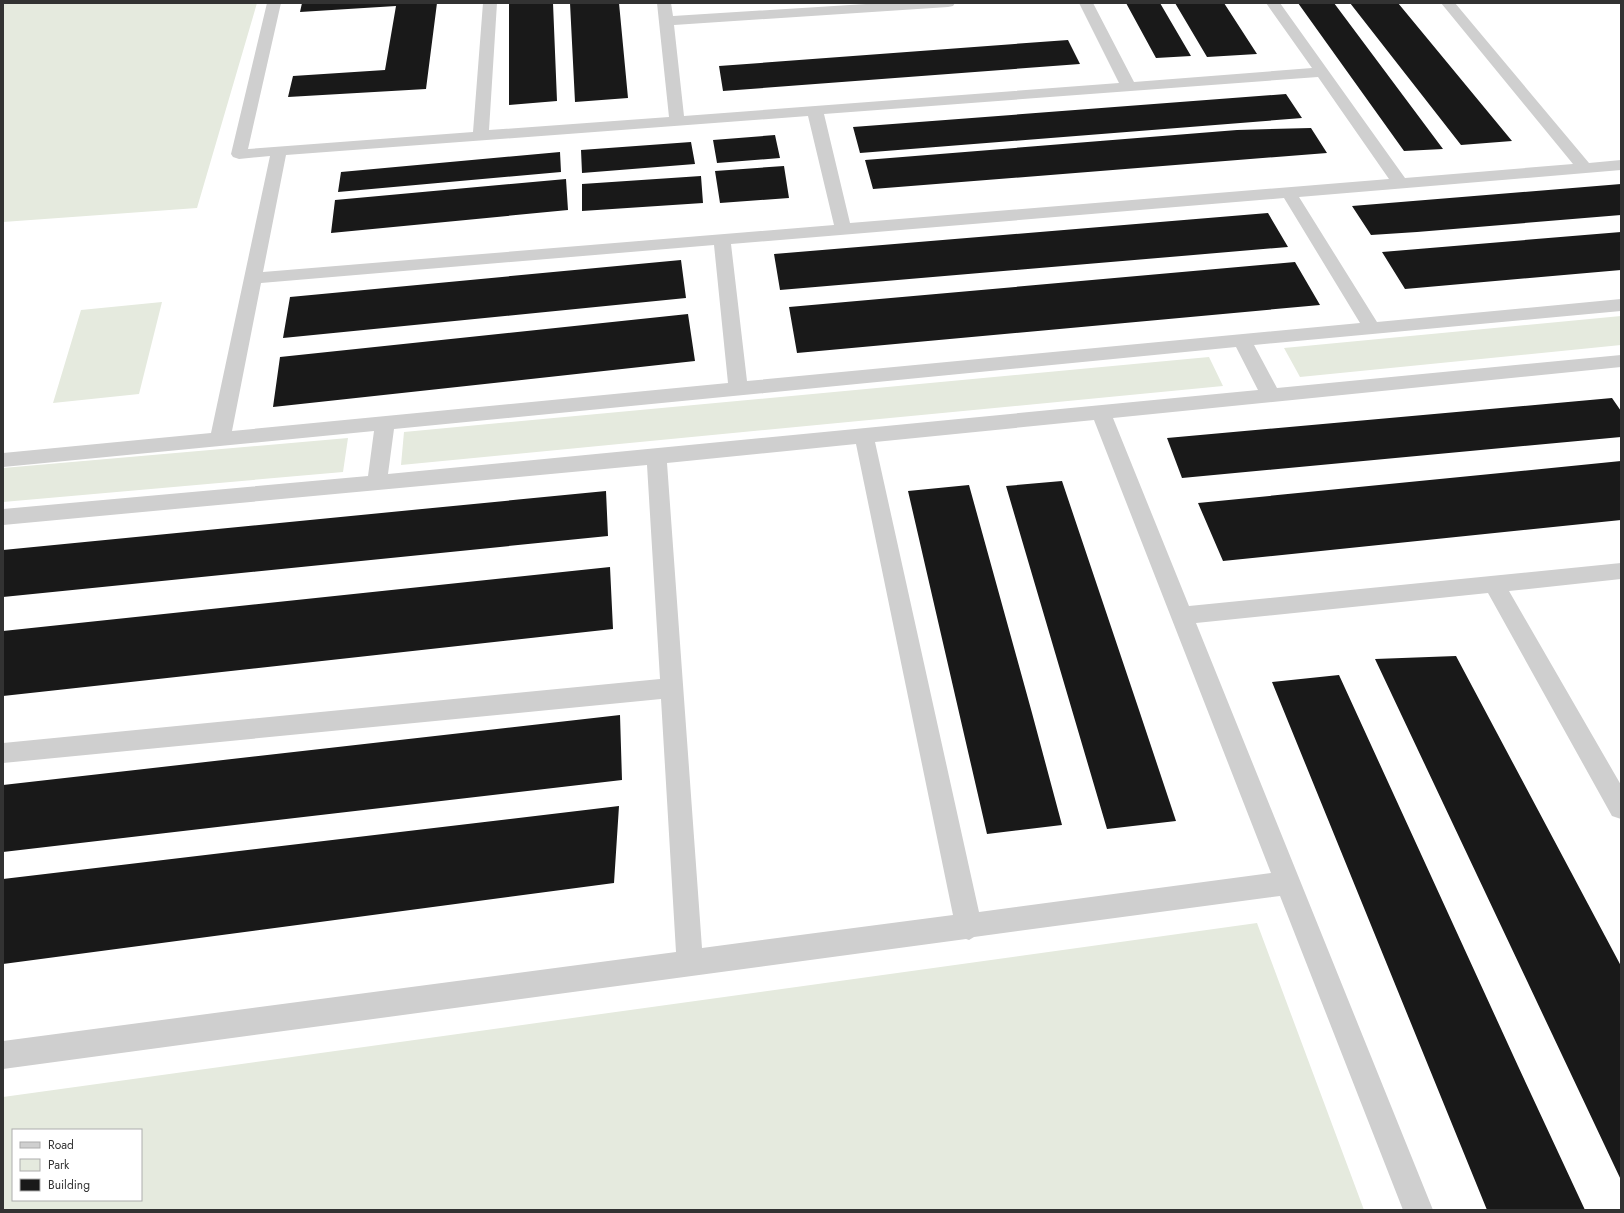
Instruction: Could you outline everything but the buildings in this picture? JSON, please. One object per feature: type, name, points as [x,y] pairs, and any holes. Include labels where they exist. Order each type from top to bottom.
[{"type":"street","points":[[274,3],[239,154],[1322,72]]},
{"type":"street","points":[[481,136],[490,3]]},
{"type":"street","points":[[664,3],[677,121]]},
{"type":"street","points":[[666,21],[948,3]]},
{"type":"street","points":[[1086,3],[1129,87]]},
{"type":"street","points":[[1273,3],[1400,184]]},
{"type":"street","points":[[1448,3],[1585,168]]},
{"type":"street","points":[[815,111],[843,229]]},
{"type":"street","points":[[220,439],[279,151]]},
{"type":"street","points":[[253,278],[1621,165]]},
{"type":"street","points":[[1288,193],[1372,328]]},
{"type":"street","points":[[722,239],[738,388]]},
{"type":"street","points":[[3,460],[738,388],[1621,305]]},
{"type":"street","points":[[1242,340],[1270,396]]},
{"type":"street","points":[[3,517],[377,483],[1621,361]]},
{"type":"street","points":[[1100,413],[1418,1210]]},
{"type":"street","points":[[377,483],[385,422]]},
{"type":"street","points":[[864,436],[969,926]]},
{"type":"street","points":[[657,456],[690,963]]},
{"type":"street","points":[[1181,616],[1621,571]]},
{"type":"street","points":[[1494,584],[1621,808]]},
{"type":"street","points":[[3,753],[672,688]]},
{"type":"street","points":[[3,1055],[1288,883]]},
{"type":"green space","points":[[3,3],[257,3],[197,208],[3,222]]},
{"type":"green space","points":[[162,302],[139,394],[53,403],[81,310]]},
{"type":"green space","points":[[1621,316],[1621,345],[1300,377],[1284,348]]},
{"type":"green space","points":[[1209,357],[1223,386],[401,465],[404,432]]},
{"type":"green space","points":[[348,438],[343,472],[3,502],[3,468]]},
{"type":"green space","points":[[1257,923],[1364,1210],[3,1210],[3,1097]]}]
